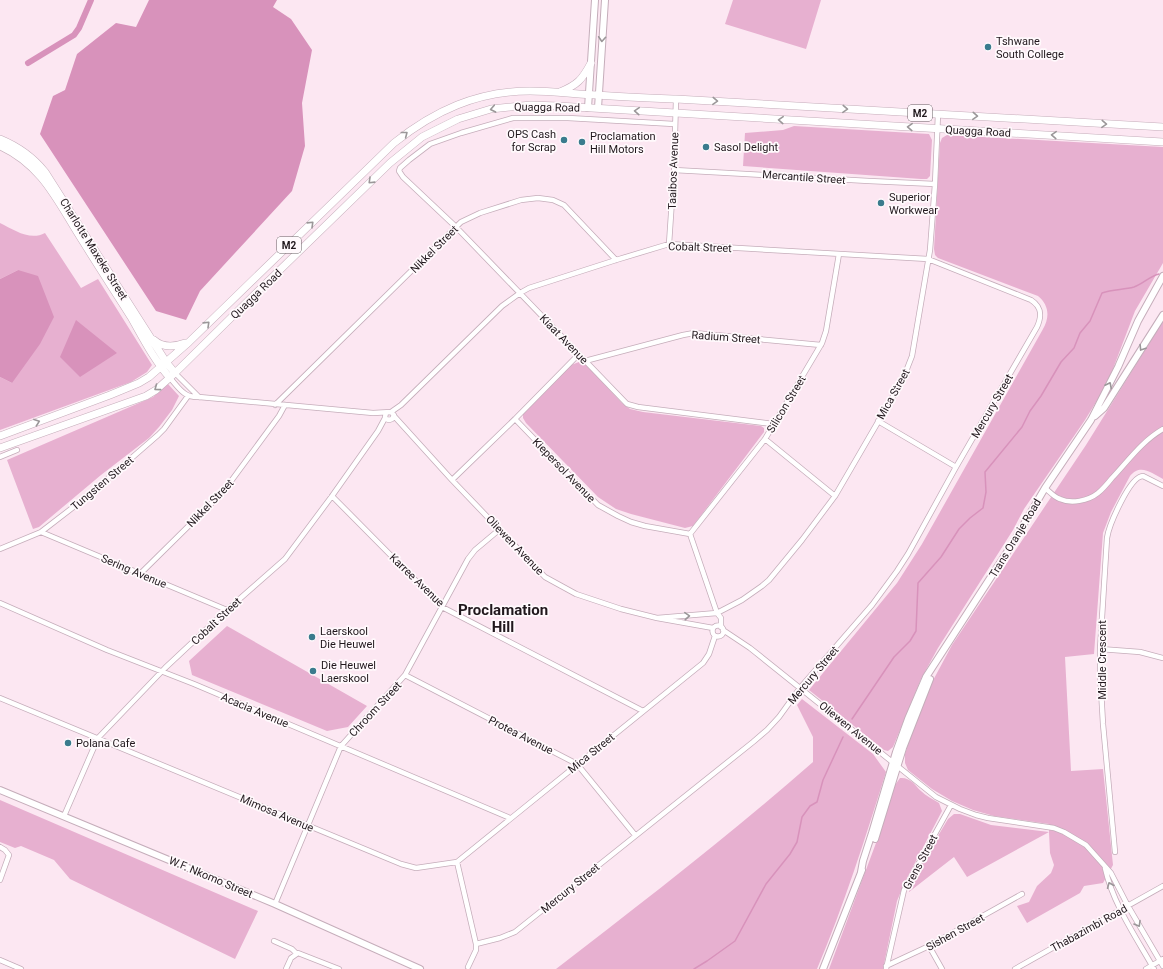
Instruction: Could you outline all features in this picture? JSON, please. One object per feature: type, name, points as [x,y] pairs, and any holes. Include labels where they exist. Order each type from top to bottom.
[{"type":"main road","points":[[588,108],[595,0]]},
{"type":"main road","points":[[598,108],[605,0]]},
{"type":"main road","points":[[560,92],[574,85],[580,80],[591,63]]},
{"type":"main road","name":"Quagga Road","points":[[0,436],[118,392],[149,377],[189,342],[383,154],[412,128],[443,110],[484,96],[515,91],[560,92],[599,96],[676,99],[1163,127]]},
{"type":"main road","name":"Quagga Road","points":[[0,448],[146,396],[173,376],[390,163],[422,137],[458,119],[491,110],[531,105],[598,108],[676,114],[1163,142]]},
{"type":"main road","name":"Charlotte Maxeke Street","points":[[0,138],[26,153],[45,172],[150,337],[163,364]]},
{"type":"main road","name":"Charlotte Maxeke Street","points":[[0,146],[14,153],[25,161],[45,181],[130,317],[173,376]]},
{"type":"main road","name":"Trans Oranje Road","points":[[823,969],[861,872],[868,859],[883,815],[895,764],[940,656],[1011,546],[1045,488],[1091,420],[1118,367],[1138,321],[1163,276]]},
{"type":"main road","name":"Trans Oranje Road","points":[[1091,420],[1104,408],[1163,315]]},
{"type":"main road","points":[[150,337],[157,343],[168,346],[189,342]]},
{"type":"main road","name":"W.F. Nkomo Street","points":[[0,790],[274,904],[420,969]]},
{"type":"street","name":"Taaibos Avenue","points":[[669,244],[674,170],[674,124],[676,99]]},
{"type":"street","name":"Mica Street","points":[[717,613],[742,600],[769,580],[806,534],[835,496],[859,458],[878,421],[903,379],[912,356],[932,233],[936,129],[938,114]]},
{"type":"street","name":"Kiaat Avenue","points":[[674,124],[568,118],[513,118],[461,133],[430,144],[413,156],[399,169],[399,172],[402,177],[456,227],[627,404],[632,406],[773,424]]},
{"type":"street","name":"Mercantile Street","points":[[674,170],[935,184]]},
{"type":"street","name":"Nikkel Street","points":[[275,404],[456,227],[464,220],[480,213],[521,200],[544,198],[557,201],[564,206],[616,260]]},
{"type":"street","name":"Cobalt Street","points":[[64,816],[98,738],[162,671],[226,610],[285,559],[389,416],[502,306],[529,288],[669,244],[928,259],[1031,300],[1040,308]]},
{"type":"street","name":"Silicon Street","points":[[690,534],[765,439],[821,345],[826,331],[839,254]]},
{"type":"street","name":"Mercury Street","points":[[476,944],[500,938],[515,932],[767,730],[779,717],[800,688],[848,634],[893,577],[908,554],[956,467],[1037,327],[1041,315],[1040,308]]},
{"type":"street","name":"Radium Street","points":[[585,361],[683,334],[694,333],[821,345]]},
{"type":"street","points":[[452,480],[579,354]]},
{"type":"street","points":[[173,376],[188,396],[192,398],[199,397],[373,413],[389,416]]},
{"type":"street","points":[[173,376],[199,397]]},
{"type":"street","name":"Tungsten Street","points":[[0,549],[41,532],[89,495],[164,429],[188,396]]},
{"type":"street","name":"Nikkel Street","points":[[140,574],[227,487],[279,416],[285,405]]},
{"type":"street","name":"Oliewen Avenue","points":[[389,416],[402,426],[545,577],[569,591],[621,609],[657,618],[700,626],[733,636],[895,764]]},
{"type":"street","name":"Kiepersol Avenue","points":[[515,419],[598,505],[631,522],[690,534]]},
{"type":"street","points":[[878,421],[956,467]]},
{"type":"street","points":[[1045,488],[1057,497],[1064,500],[1079,501],[1091,497],[1105,486],[1144,443],[1163,430]]},
{"type":"street","points":[[765,439],[835,496]]},
{"type":"street","points":[[0,457],[17,450]]},
{"type":"street","name":"Middle Crescent","points":[[1115,852],[1103,724],[1100,649],[1108,532],[1129,488],[1139,476],[1146,477],[1163,486]]},
{"type":"street","name":"Karree Avenue","points":[[332,496],[442,607],[643,711]]},
{"type":"street","name":"Chroom Street","points":[[274,904],[341,746],[405,675],[471,555],[500,529]]},
{"type":"street","name":"Sering Avenue","points":[[41,532],[226,610]]},
{"type":"street","points":[[690,534],[717,613],[721,620],[717,631]]},
{"type":"street","name":"Acacia Avenue","points":[[0,603],[108,650],[162,671],[510,818]]},
{"type":"street","name":"Oliewen Avenue","points":[[657,618],[717,613]]},
{"type":"street","name":"Mica Street","points":[[457,862],[703,663],[709,654],[717,631]]},
{"type":"street","points":[[1100,649],[1140,652],[1163,658]]},
{"type":"street","name":"Protea Avenue","points":[[405,675],[577,764],[635,835]]},
{"type":"street","name":"Mimosa Avenue","points":[[0,698],[409,867],[425,867],[457,862]]},
{"type":"street","points":[[895,764],[924,788],[951,805],[988,818],[1042,826],[1064,832],[1086,845],[1111,873],[1128,906],[1161,960],[1163,968]]},
{"type":"street","name":"Grens Street","points":[[886,968],[904,890],[951,805]]},
{"type":"street","points":[[0,847],[9,855],[0,880]]},
{"type":"street","points":[[457,862],[476,944],[476,950],[468,967]]},
{"type":"street","points":[[1105,866],[1107,876],[1121,910],[1153,967]]},
{"type":"street","name":"Thabazimbi Road","points":[[1015,969],[1163,886]]},
{"type":"street","name":"Sishen Street","points":[[886,968],[929,946],[1022,894]]},
{"type":"street","points":[[274,941],[292,949],[296,953],[303,954],[339,969]]},
{"type":"street","points":[[929,946],[942,969]]},
{"type":"street","points":[[286,969],[291,958],[296,953]]},
{"type":"street","points":[[0,960],[21,969]]},
{"type":"street","points":[[1146,969],[1153,967],[1161,960]]},
{"type":"shaded area","points":[[149,0],[277,0],[273,7],[291,19],[312,50],[302,103],[305,146],[292,191],[200,291],[186,320],[156,311],[40,134],[53,96],[65,90],[77,54],[116,23],[136,27]]},
{"type":"shaded area","points":[[733,0],[821,0],[806,49],[725,24]]},
{"type":"shaded area","points":[[794,126],[929,134],[932,140],[930,176],[927,179],[921,179],[743,166],[745,133],[783,130]]},
{"type":"shaded area","points":[[947,135],[1163,147],[1163,263],[1135,311],[1111,374],[1101,394],[1024,509],[1013,530],[938,648],[921,679],[893,747],[888,751],[884,750],[809,690],[897,583],[922,544],[1047,320],[1046,307],[1038,296],[938,258],[935,255],[934,249],[940,143],[942,138]]},
{"type":"shaded area","points":[[0,223],[22,234],[34,236],[45,233],[81,288],[98,279],[152,365],[147,372],[131,382],[0,430],[0,377],[12,383],[18,270],[0,279]]},
{"type":"shaded area","points":[[18,270],[38,276],[54,317],[40,344],[12,383],[0,377],[0,279]]},
{"type":"shaded area","points":[[76,320],[117,353],[80,377],[60,357]]},
{"type":"shaded area","points":[[1163,321],[1163,479],[1146,470],[1138,470],[1130,476],[1111,512],[1103,533],[1094,654],[1065,657],[1071,771],[1103,769],[1113,865],[1103,883],[1084,886],[1080,893],[1027,923],[1017,906],[1029,902],[1037,886],[1051,873],[1054,865],[1050,853],[1049,824],[994,816],[973,810],[952,801],[932,789],[908,770],[905,763],[905,754],[917,717],[930,686],[952,645],[1086,445]]},
{"type":"shaded area","points":[[583,362],[622,403],[630,409],[643,412],[761,426],[764,428],[764,432],[693,526],[685,528],[616,509],[598,497],[526,423],[523,418],[523,414],[571,365]]},
{"type":"shaded area","points":[[168,384],[179,396],[172,410],[149,438],[101,475],[39,527],[33,529],[7,460],[153,397]]},
{"type":"shaded area","points":[[227,626],[367,706],[348,727],[327,731],[192,675],[189,661]]},
{"type":"shaded area","points":[[802,699],[873,754],[886,772],[845,896],[817,969],[556,969],[718,842],[813,762],[813,737],[797,705]]},
{"type":"shaded area","points":[[900,778],[909,780],[923,793],[939,803],[942,811],[904,884],[897,901],[883,969],[829,969],[876,843],[895,785]]},
{"type":"shaded area","points":[[0,800],[258,911],[235,959],[70,879],[54,860],[21,846],[15,848],[0,842]]},
{"type":"shaded area","points":[[954,814],[960,814],[991,825],[1049,832],[967,877],[954,857],[909,892],[909,885],[913,878],[948,819]]},
{"type":"waterway","points":[[28,63],[74,35],[79,28],[91,0]]},
{"type":"waterway","points":[[852,719],[894,657],[910,641],[916,631],[918,583],[941,557],[959,529],[983,508],[986,492],[985,472],[1022,427],[1030,411],[1041,396],[1061,362],[1074,348],[1080,333],[1090,321],[1102,293],[1134,287],[1159,274]]},
{"type":"waterway","points":[[694,969],[735,941],[766,884],[790,854],[797,842],[802,817],[810,806],[817,802],[823,780],[843,737]]},
{"type":"place","name":"Tshwane South College","points":[[988,47]]},
{"type":"place","name":"OPS Cash for Scrap","points":[[564,140]]},
{"type":"place","name":"Proclamation Hill Motors","points":[[582,142]]},
{"type":"place","name":"Sasol Delight","points":[[706,147]]},
{"type":"place","name":"Superior Workwear","points":[[881,203]]},
{"type":"place","name":"Laerskool Die Heuwel","points":[[312,637]]},
{"type":"place","name":"Die Heuwel Laerskool","points":[[313,671]]},
{"type":"place","name":"Polana Cafe","points":[[68,743]]},
{"type":"district","name":"Proclamation Hill","points":[[503,618]]}]
